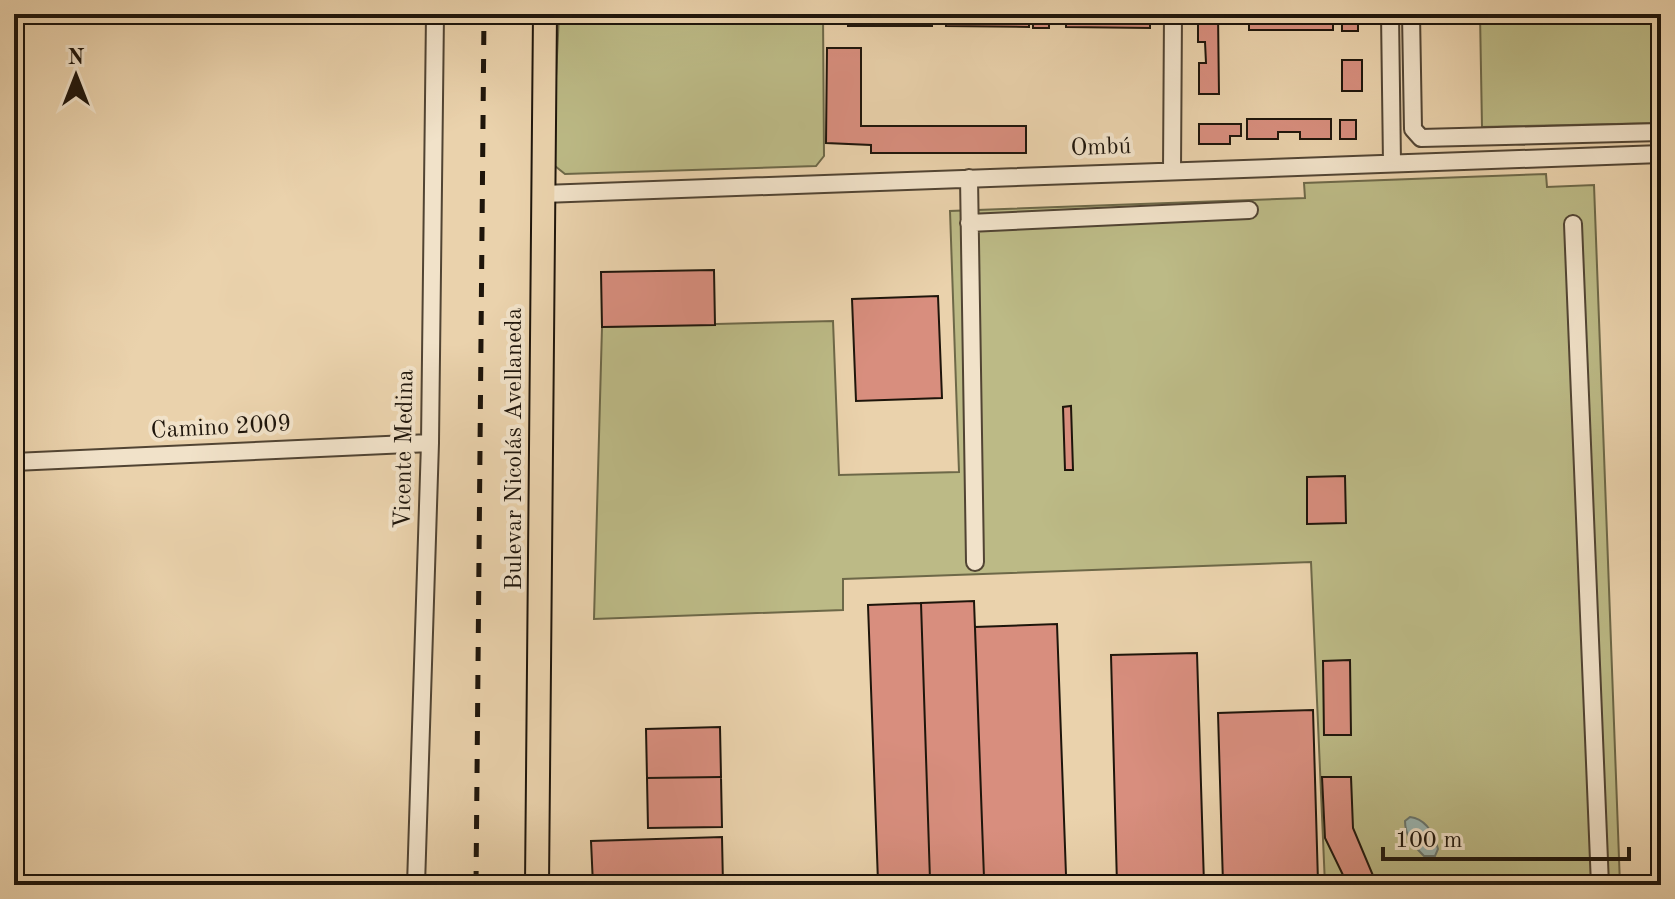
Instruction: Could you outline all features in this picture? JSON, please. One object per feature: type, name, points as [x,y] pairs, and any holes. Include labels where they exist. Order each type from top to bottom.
[{"type":"main road","name":"Bulevar Nicolás Avellaneda","points":[[537,885],[545,14]]},
{"type":"street","name":"Vicente Medina","points":[[416,885],[430,443],[435,14]]},
{"type":"street","points":[[1172,170],[1173,14]]},
{"type":"street","points":[[1390,14],[1392,163]]},
{"type":"street","points":[[1411,14],[1413,129],[1421,138],[1661,132]]},
{"type":"street","name":"Ombú","points":[[543,194],[1661,154]]},
{"type":"street","points":[[969,178],[975,562]]},
{"type":"street","points":[[969,223],[1249,210]]},
{"type":"street","points":[[1573,224],[1600,885]]},
{"type":"street","name":"Camino 2009","points":[[14,462],[430,443]]},
{"type":"shaded area","points":[[559,14],[823,14],[824,156],[816,166],[565,174],[555,166]]},
{"type":"shaded area","points":[[1480,14],[1661,14],[1661,123],[1482,127]]},
{"type":"shaded area","points":[[1546,174],[1547,187],[1594,185],[1620,885],[1325,885],[1311,562],[843,579],[843,610],[594,619],[602,327],[833,321],[839,475],[959,472],[950,211],[1305,198],[1304,183]]},
{"type":"water","points":[[1410,817],[1429,828],[1438,849],[1435,856],[1424,856],[1411,840],[1405,821]]},
{"type":"building","points":[[848,14],[932,14],[932,26],[848,26]]},
{"type":"building","points":[[946,14],[1029,14],[1029,27],[946,26]]},
{"type":"building","points":[[1033,14],[1049,14],[1049,28],[1033,28]]},
{"type":"building","points":[[1066,14],[1150,14],[1150,28],[1066,27]]},
{"type":"building","points":[[1198,14],[1218,14],[1219,94],[1199,94],[1199,63],[1206,63],[1205,42],[1198,42]]},
{"type":"building","points":[[1249,14],[1280,14],[1280,17],[1333,14],[1333,30],[1249,30]]},
{"type":"building","points":[[1342,14],[1358,14],[1358,31],[1342,31]]},
{"type":"building","points":[[827,48],[861,48],[861,126],[1026,126],[1026,153],[871,153],[871,145],[826,143]]},
{"type":"building","points":[[1342,60],[1362,60],[1362,91],[1342,91]]},
{"type":"building","points":[[1247,119],[1331,119],[1331,139],[1300,139],[1300,132],[1278,132],[1278,139],[1247,139]]},
{"type":"building","points":[[1340,120],[1356,120],[1356,139],[1340,139]]},
{"type":"building","points":[[1199,124],[1241,124],[1241,136],[1230,136],[1230,144],[1199,144]]},
{"type":"building","points":[[714,270],[715,325],[602,327],[601,272]]},
{"type":"building","points":[[938,296],[942,398],[856,401],[852,299]]},
{"type":"building","points":[[1071,406],[1073,470],[1065,470],[1063,407]]},
{"type":"building","points":[[1345,476],[1346,523],[1307,524],[1307,477]]},
{"type":"building","points":[[974,601],[984,878],[930,880],[921,603]]},
{"type":"building","points":[[921,603],[930,880],[878,882],[868,605]]},
{"type":"building","points":[[1057,624],[1066,875],[984,878],[975,627]]},
{"type":"building","points":[[1197,653],[1204,884],[1117,885],[1111,655]]},
{"type":"building","points":[[1350,660],[1351,735],[1324,735],[1323,661]]},
{"type":"building","points":[[1313,710],[1318,882],[1223,884],[1218,713]]},
{"type":"building","points":[[720,727],[721,777],[647,778],[646,729]]},
{"type":"building","points":[[721,777],[722,827],[648,828],[647,778]]},
{"type":"building","points":[[1322,777],[1351,777],[1353,828],[1377,885],[1336,885],[1334,879],[1343,875],[1325,838]]},
{"type":"building","points":[[722,837],[723,885],[593,885],[591,841]]},
{"type":"railway","points":[[476,885],[484,14]]}]
